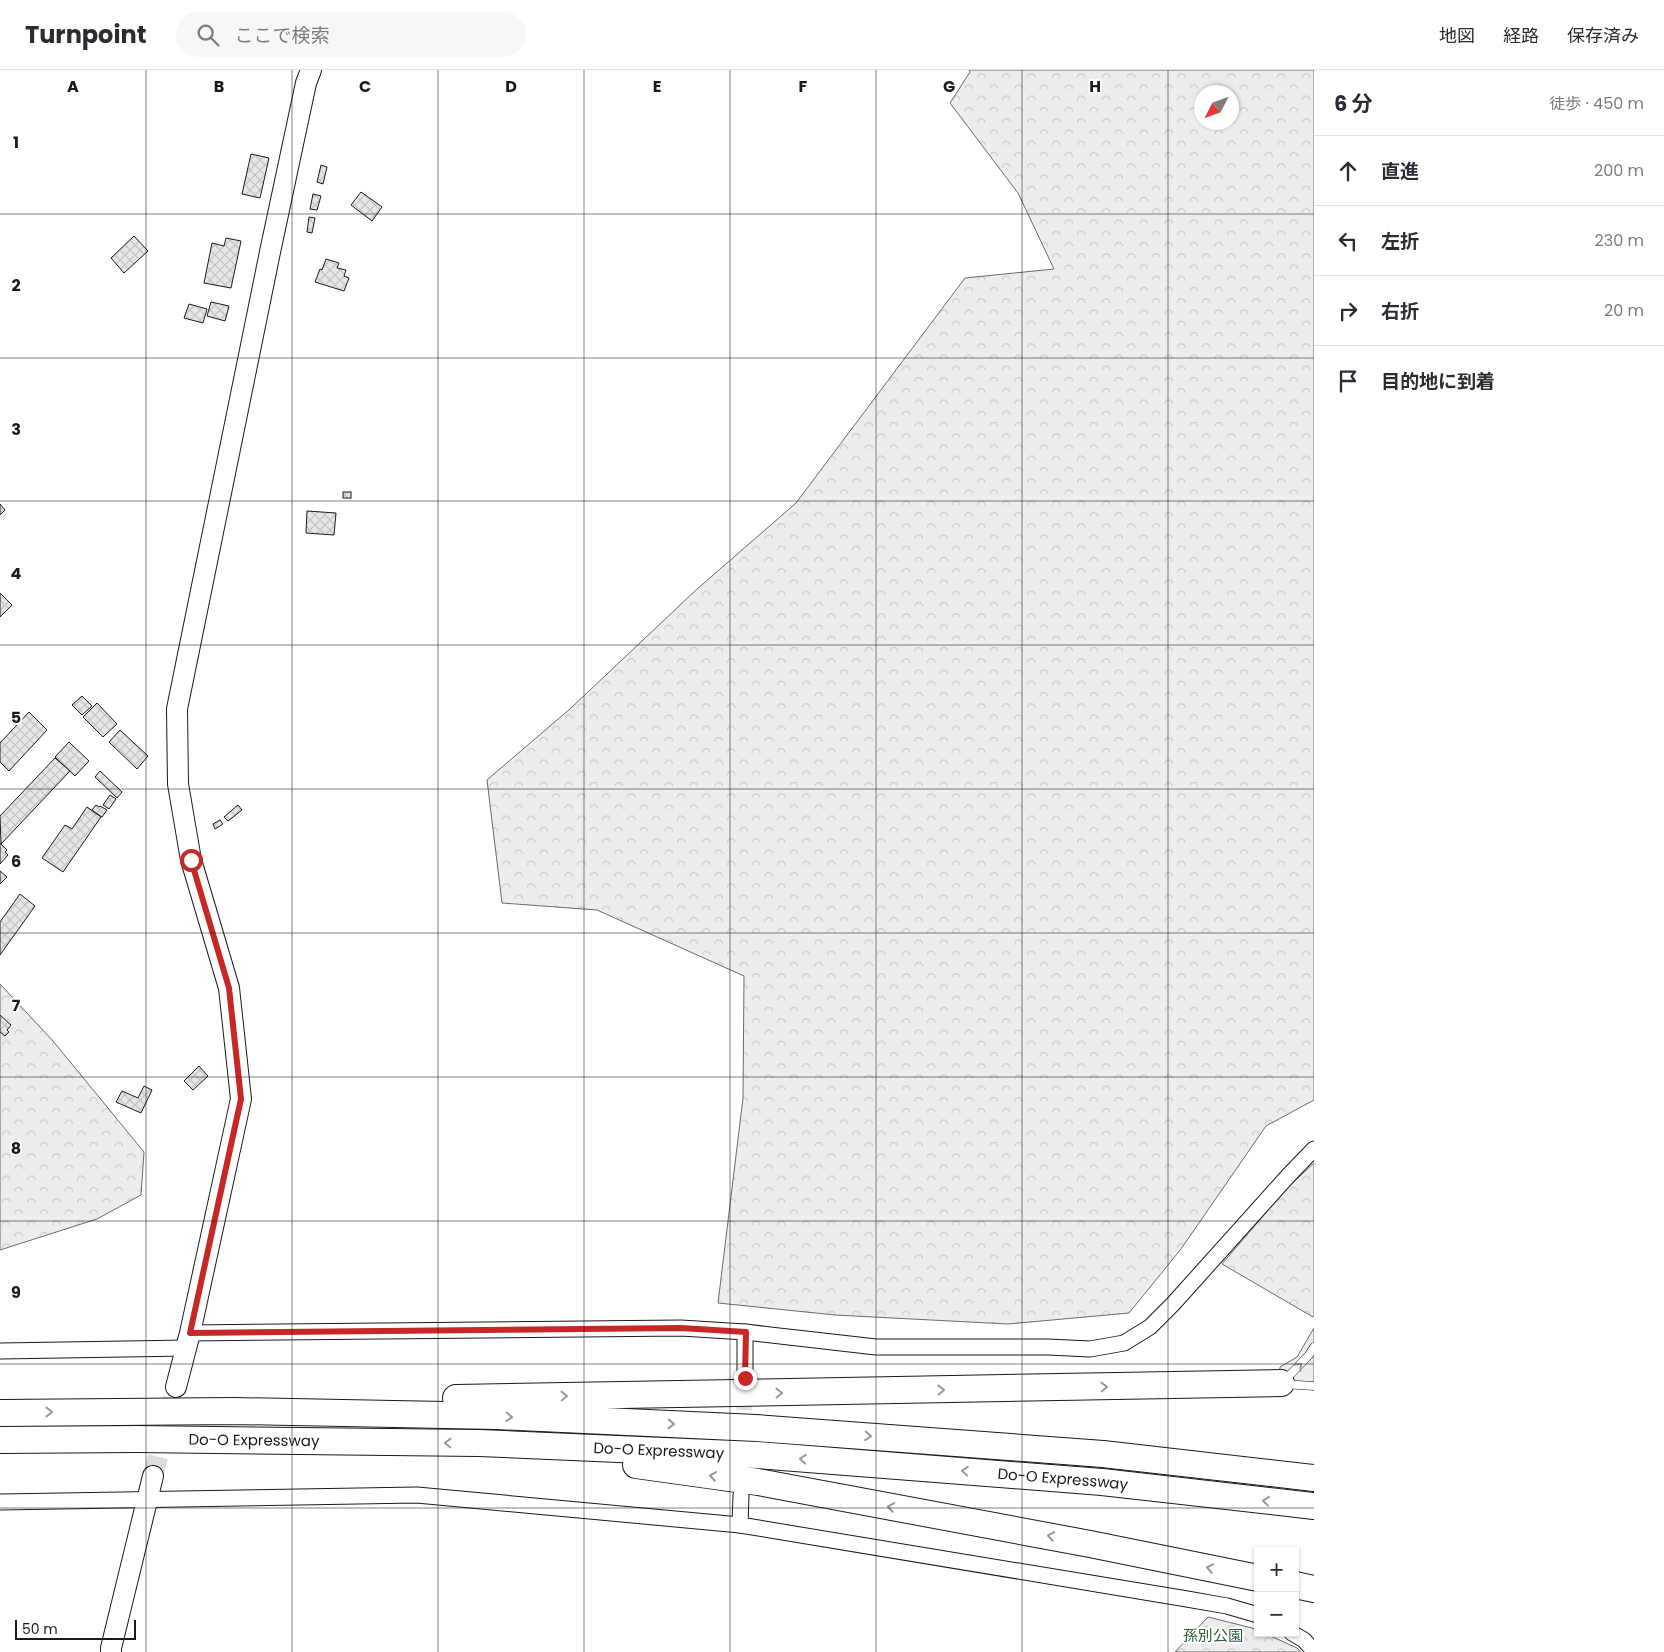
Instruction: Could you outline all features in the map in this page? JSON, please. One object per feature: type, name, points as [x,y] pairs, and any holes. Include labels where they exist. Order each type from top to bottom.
[{"type":"highway","points":[[235,1411],[455,1398],[1282,1383]]},
{"type":"highway","name":"Do-O Expressway","points":[[0,1413],[235,1411],[496,1416],[756,1428],[1103,1454],[1314,1478]]},
{"type":"highway","name":"Do-O Expressway","points":[[0,1440],[136,1438],[478,1444],[757,1455],[1102,1482],[1314,1506]]},
{"type":"highway","points":[[478,1444],[758,1482],[1090,1544],[1254,1577]]},
{"type":"highway","points":[[1299,1586],[1314,1589]]},
{"type":"street","points":[[176,1387],[188,1341],[241,1099],[229,988],[191,860],[178,784],[177,709],[270,252],[306,83],[311,70]]},
{"type":"street","points":[[0,1351],[188,1341],[681,1328],[746,1332],[876,1347],[1048,1347],[1090,1349],[1124,1343],[1150,1327],[1314,1149]]},
{"type":"street","points":[[745,1378],[746,1332]]},
{"type":"street","points":[[111,1652],[153,1476]]},
{"type":"street","points":[[0,1502],[417,1495],[740,1525],[1187,1599],[1227,1606],[1254,1615]]},
{"type":"street","points":[[740,1525],[741,1495]]},
{"type":"street","points":[[1299,1637],[1314,1650]]},
{"type":"lane","points":[[1282,1383],[1309,1355],[1314,1347]]},
{"type":"lane","points":[[1282,1383],[1314,1386]]},
{"type":"green space","points":[[969,70],[1314,70],[1314,1100],[1266,1126],[1181,1249],[1129,1313],[1008,1324],[835,1315],[718,1303],[743,1098],[744,976],[597,910],[502,903],[487,780],[571,708],[696,590],[796,503],[965,278],[1054,269],[1018,193],[950,103],[970,72]]},
{"type":"green space","points":[[0,984],[53,1041],[144,1152],[141,1195],[97,1219],[0,1250]]},
{"type":"green space","points":[[1314,1163],[1313,1317],[1222,1264],[1287,1188]]},
{"type":"green space","name":"孫別公園","points":[[1208,1617],[1252,1628],[1254,1629],[1254,1637],[1273,1637],[1297,1648],[1301,1652],[1175,1652]]},
{"type":"shaded area","points":[[1314,1328],[1314,1390],[1279,1385],[1280,1367],[1297,1357]]},
{"type":"building","points":[[251,154],[269,158],[260,198],[242,194]]},
{"type":"building","points":[[321,165],[327,167],[323,184],[317,182]]},
{"type":"building","points":[[361,192],[382,207],[372,221],[351,205]]},
{"type":"building","points":[[313,194],[321,196],[317,210],[310,209]]},
{"type":"building","points":[[309,217],[315,218],[312,233],[307,232]]},
{"type":"building","points":[[134,236],[148,251],[124,273],[111,258]]},
{"type":"building","points":[[226,238],[241,241],[231,288],[204,283],[212,243],[224,246]]},
{"type":"building","points":[[326,259],[339,263],[337,268],[346,270],[344,276],[349,278],[344,291],[315,282]]},
{"type":"building","points":[[211,302],[229,306],[225,321],[207,316]]},
{"type":"building","points":[[189,304],[207,309],[203,323],[184,318]]},
{"type":"building","points":[[343,492],[351,492],[351,498],[343,498]]},
{"type":"building","points":[[0,504],[5,510],[0,515]]},
{"type":"building","points":[[307,511],[336,513],[334,535],[306,533]]},
{"type":"building","points":[[0,593],[12,605],[0,617]]},
{"type":"building","points":[[82,696],[92,706],[82,715],[72,705]]},
{"type":"building","points":[[97,703],[117,724],[103,737],[83,717]]},
{"type":"building","points":[[29,712],[47,730],[9,771],[0,762],[0,743]]},
{"type":"building","points":[[120,730],[148,756],[137,769],[109,742]]},
{"type":"building","points":[[69,742],[89,761],[75,776],[55,757]]},
{"type":"building","points":[[55,758],[70,771],[1,844],[0,816]]},
{"type":"building","points":[[100,771],[122,792],[117,798],[95,777]]},
{"type":"building","points":[[110,795],[116,799],[109,809],[103,805]]},
{"type":"building","points":[[96,805],[107,810],[102,817],[92,810]]},
{"type":"building","points":[[238,805],[242,810],[228,821],[224,817]]},
{"type":"building","points":[[87,807],[101,817],[63,872],[42,858],[65,825],[72,829]]},
{"type":"building","points":[[220,820],[223,824],[215,829],[213,824]]},
{"type":"building","points":[[0,843],[7,850],[5,852],[8,855],[0,864]]},
{"type":"building","points":[[0,871],[7,877],[0,884]]},
{"type":"building","points":[[20,894],[35,906],[0,955],[0,922]]},
{"type":"building","points":[[0,1015],[11,1025],[7,1030],[9,1032],[5,1036],[0,1032]]},
{"type":"building","points":[[199,1066],[208,1076],[193,1090],[184,1081]]},
{"type":"building","points":[[144,1086],[152,1090],[141,1113],[116,1102],[122,1091],[138,1098]]},
{"type":"tunnel","points":[[743,1433],[745,1386]]},
{"type":"tunnel","points":[[153,1476],[176,1387]]},
{"type":"route","points":[[191,860],[229,988],[241,1099],[190,1333],[681,1328],[746,1332],[745,1378]]}]
